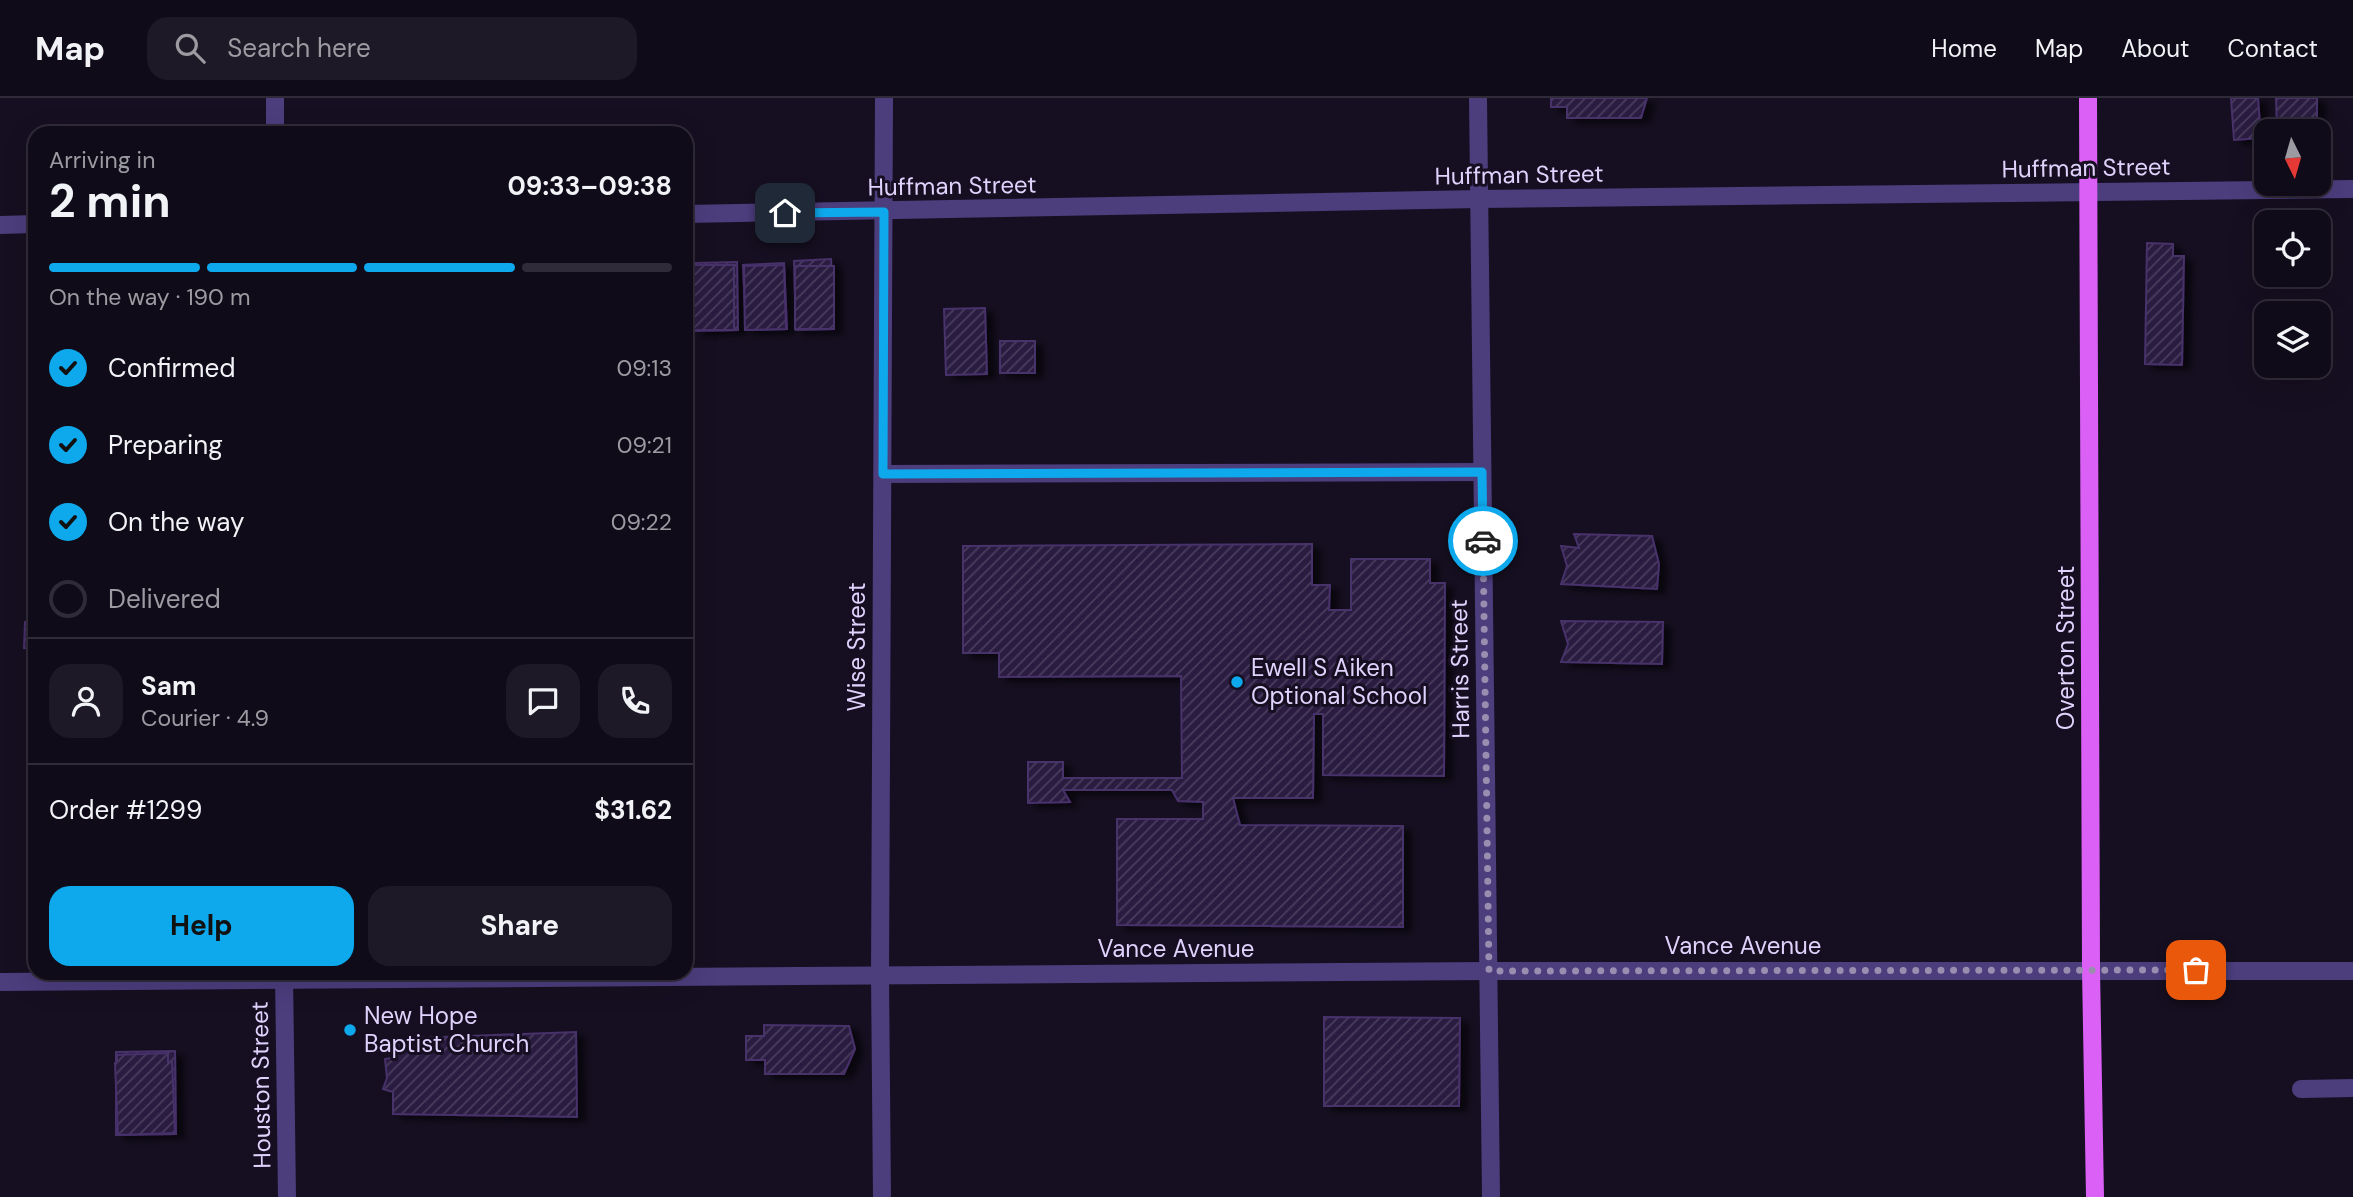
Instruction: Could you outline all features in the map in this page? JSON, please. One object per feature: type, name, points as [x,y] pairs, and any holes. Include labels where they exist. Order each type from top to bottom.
[{"type":"main road","name":"Overton Street","points":[[2088,98],[2091,970],[2095,1197]]},
{"type":"street","points":[[275,98],[275,126]]},
{"type":"street","name":"Wise Street","points":[[882,1197],[880,975],[884,98]]},
{"type":"street","name":"Harris Street","points":[[1478,98],[1491,1197]]},
{"type":"street","name":"Huffman Street","points":[[693,214],[1479,200],[2353,189]]},
{"type":"street","points":[[0,225],[28,224]]},
{"type":"street","points":[[883,474],[1482,472]]},
{"type":"street","name":"Vance Avenue","points":[[693,975],[1489,971],[2353,971]]},
{"type":"street","name":"Vance Avenue","points":[[0,982],[95,980]]},
{"type":"street","name":"Houston Street","points":[[284,980],[287,1197]]},
{"type":"street","points":[[2301,1089],[2353,1088]]},
{"type":"building","points":[[1551,98],[1647,98],[1641,118],[1567,118],[1567,107],[1551,107]]},
{"type":"building","points":[[2231,98],[2258,98],[2260,119],[2254,119],[2254,139],[2234,140]]},
{"type":"building","points":[[2276,98],[2317,98],[2317,119],[2277,119]]},
{"type":"building","points":[[2147,243],[2173,244],[2173,256],[2184,256],[2182,365],[2145,364]]},
{"type":"building","points":[[831,259],[834,329],[796,330],[794,261]]},
{"type":"building","points":[[737,262],[738,330],[696,331],[695,263]]},
{"type":"building","points":[[784,263],[787,329],[746,330],[743,265]]},
{"type":"building","points":[[694,265],[734,265],[734,330],[694,330]]},
{"type":"building","points":[[784,265],[786,329],[745,330],[744,266]]},
{"type":"building","points":[[795,266],[834,266],[834,329],[795,329]]},
{"type":"building","points":[[985,308],[987,374],[946,375],[944,309]]},
{"type":"building","points":[[1000,341],[1035,341],[1035,373],[1000,373]]},
{"type":"building","points":[[1574,534],[1652,536],[1659,564],[1657,589],[1561,584],[1567,566],[1561,546],[1579,548]]},
{"type":"building","points":[[1312,544],[1312,585],[1330,585],[1329,610],[1351,610],[1351,559],[1430,559],[1430,583],[1445,583],[1444,776],[1323,775],[1323,714],[1314,714],[1313,798],[1233,798],[1240,825],[1403,826],[1403,927],[1117,925],[1117,819],[1203,819],[1203,802],[1178,801],[1172,790],[1063,790],[1070,802],[1028,803],[1028,762],[1063,762],[1063,778],[1182,778],[1181,676],[999,677],[999,653],[963,653],[963,546]]},
{"type":"building","points":[[1561,621],[1663,622],[1662,664],[1561,662],[1568,644]]},
{"type":"building","points":[[25,622],[28,622],[28,648],[24,648]]},
{"type":"building","points":[[1324,1017],[1460,1018],[1459,1106],[1324,1106]]},
{"type":"building","points":[[764,1025],[849,1026],[855,1049],[844,1074],[765,1074],[765,1060],[746,1060],[746,1036],[764,1036]]},
{"type":"building","points":[[576,1032],[577,1117],[393,1114],[393,1092],[383,1089],[387,1078],[385,1059],[397,1057],[391,1039]]},
{"type":"building","points":[[175,1051],[176,1134],[116,1135],[116,1052]]},
{"type":"building","points":[[168,1053],[168,1062],[172,1062],[175,1133],[118,1135],[117,1055]]},
{"type":"way so far","points":[[1483,541],[1489,971],[2196,970]]},
{"type":"place","name":"Ewell S Aiken Optional School","points":[[1237,682]]},
{"type":"place","name":"New Hope Baptist Church","points":[[350,1030]]},
{"type":"route","points":[[785,213],[884,212],[883,474],[1482,472],[1483,541]]}]
